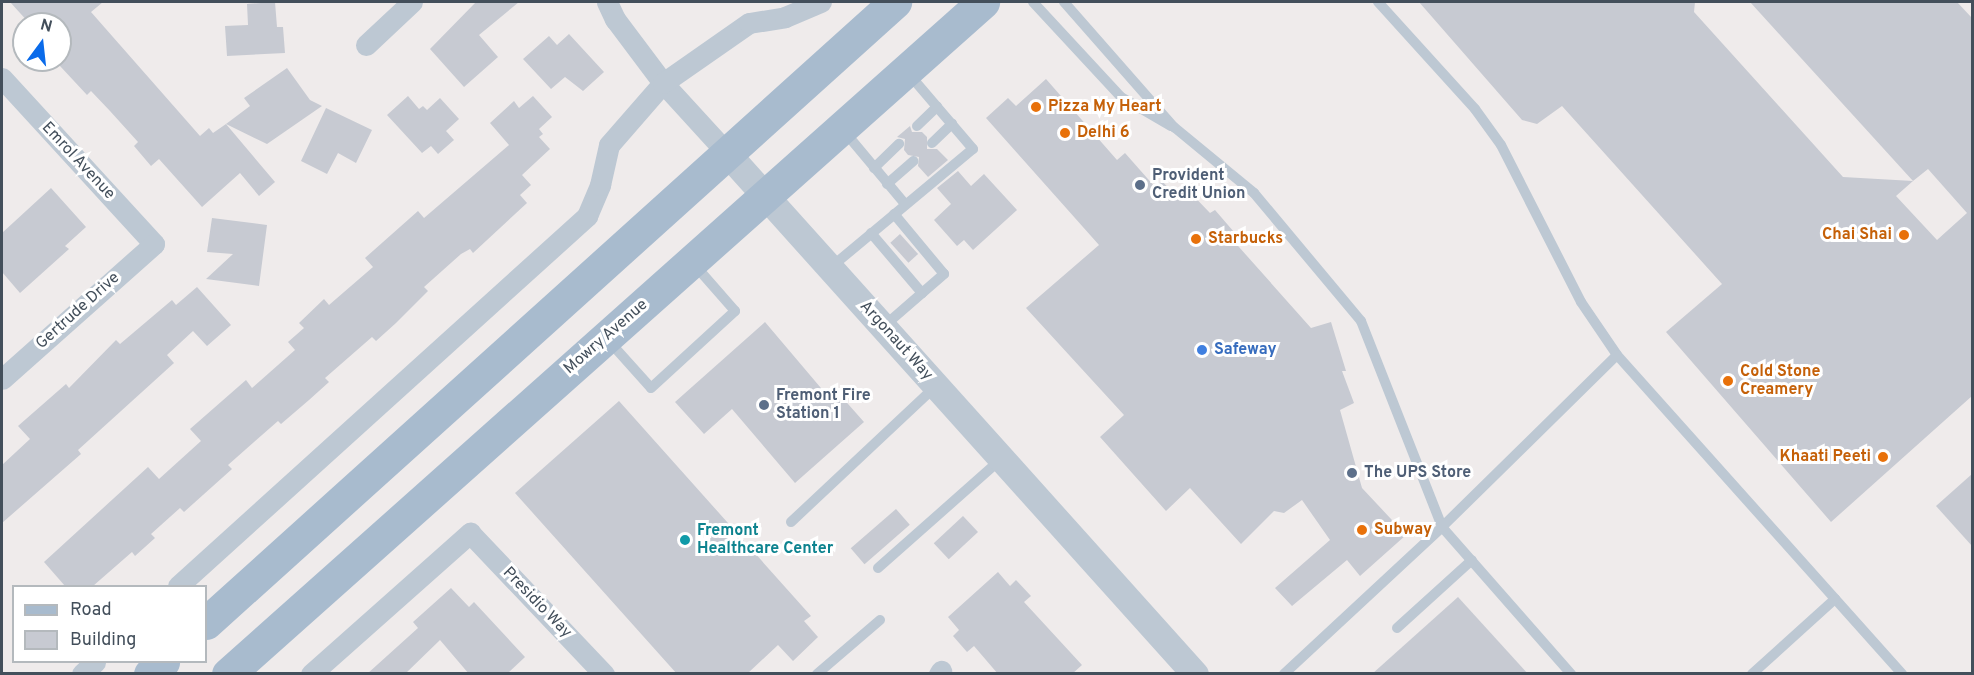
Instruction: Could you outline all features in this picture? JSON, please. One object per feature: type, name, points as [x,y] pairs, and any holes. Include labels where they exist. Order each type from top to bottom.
[{"type":"main road","points":[[207,622],[724,152],[895,2]]},
{"type":"main road","name":"Mowry Avenue","points":[[228,674],[983,2]]},
{"type":"main road","points":[[150,674],[162,663]]},
{"type":"street","points":[[366,45],[412,2]]},
{"type":"street","name":"Argonaut Way","points":[[607,2],[615,19],[663,83],[1195,674]]},
{"type":"street","points":[[179,585],[587,216],[600,185],[609,145],[663,83],[749,23],[785,16],[821,2]]},
{"type":"street","name":"Emrol Avenue","points":[[2,78],[154,244]]},
{"type":"street","name":"Gertrude Drive","points":[[2,379],[154,244]]},
{"type":"street","name":"Presidio Way","points":[[311,674],[470,533],[604,674]]},
{"type":"street","points":[[82,674],[94,663]]},
{"type":"lane","points":[[1033,2],[1121,97],[1147,116],[1174,128]]},
{"type":"lane","points":[[1064,2],[1174,128],[1254,193],[1361,321],[1442,527],[1571,674]]},
{"type":"lane","points":[[1378,2],[1475,109],[1501,145],[1581,302],[1617,355],[1902,674]]},
{"type":"lane","points":[[830,268],[973,148],[905,71]]},
{"type":"lane","points":[[917,126],[937,107]]},
{"type":"lane","points":[[932,143],[952,124]]},
{"type":"lane","points":[[842,128],[906,204]]},
{"type":"lane","points":[[874,168],[899,144]]},
{"type":"lane","points":[[887,184],[913,161]]},
{"type":"lane","points":[[883,327],[945,274],[894,214]]},
{"type":"lane","points":[[870,233],[922,292]]},
{"type":"lane","points":[[606,337],[651,388],[735,311],[691,261]]},
{"type":"lane","points":[[1284,674],[1442,527],[1617,355]]},
{"type":"lane","points":[[791,522],[936,386]]},
{"type":"lane","points":[[878,568],[1001,459]]},
{"type":"lane","points":[[1397,628],[1472,560]]},
{"type":"lane","points":[[1752,674],[1835,599]]},
{"type":"lane","points":[[817,674],[880,620]]},
{"type":"building","points":[[10,2],[103,2],[91,12],[200,136],[209,128],[213,133],[226,124],[275,182],[259,196],[240,173],[202,207],[159,159],[151,166],[134,146],[138,142],[110,111],[91,91],[87,95],[66,72],[72,72],[72,12],[19,12]]},
{"type":"building","points":[[275,2],[277,27],[283,27],[285,53],[227,56],[225,26],[248,25],[247,4]]},
{"type":"building","points":[[476,2],[519,2],[479,35],[498,57],[464,87],[430,49]]},
{"type":"building","points":[[1419,2],[1695,2],[1694,12],[1843,177],[1913,181],[1750,2],[1957,2],[1972,18],[1972,396],[1831,522],[1666,332],[1722,284],[1562,106],[1537,124],[1522,120]],"holes":[[[1928,169],[1967,213],[1937,240],[1896,196]]]},
{"type":"building","points":[[569,34],[604,72],[583,91],[565,77],[551,89],[523,59],[549,36],[557,45]]},
{"type":"building","points":[[287,68],[310,100],[322,106],[267,144],[226,124],[250,106],[244,98]]},
{"type":"building","name":"Safeway","points":[[1046,79],[1117,160],[1125,153],[1155,187],[1162,181],[1174,194],[1184,186],[1210,213],[1215,210],[1234,232],[1231,238],[1311,328],[1331,322],[1346,371],[1342,371],[1354,403],[1340,410],[1362,488],[1406,535],[1360,576],[1347,560],[1292,606],[1275,588],[1330,540],[1302,500],[1284,513],[1274,511],[1241,544],[1190,488],[1166,511],[1100,437],[1124,415],[1026,308],[1099,245],[986,118],[1008,98],[1016,106]]},
{"type":"building","points":[[408,96],[419,109],[423,106],[427,110],[440,98],[459,119],[446,131],[454,140],[438,154],[431,146],[422,153],[387,115]]},
{"type":"building","points":[[533,96],[552,117],[539,129],[543,134],[539,137],[550,149],[522,175],[531,185],[520,195],[527,203],[473,253],[470,249],[461,254],[424,287],[428,291],[396,323],[376,341],[372,337],[325,378],[329,382],[281,424],[278,421],[228,465],[232,469],[184,512],[180,508],[151,534],[155,538],[135,556],[132,552],[94,585],[64,585],[44,562],[148,467],[159,479],[201,441],[190,429],[246,380],[252,388],[295,350],[288,342],[304,328],[299,323],[324,299],[329,305],[373,267],[365,258],[418,211],[424,218],[509,145],[490,123],[514,101],[519,108]]},
{"type":"building","points":[[326,108],[372,130],[356,163],[338,153],[327,174],[301,161]]},
{"type":"building","points":[[910,126],[912,132],[922,132],[927,137],[927,149],[937,149],[948,160],[928,177],[918,166],[919,157],[908,155],[904,150],[905,139],[897,137]]},
{"type":"building","points":[[958,171],[971,186],[984,174],[1017,210],[973,250],[964,240],[957,246],[934,220],[951,204],[937,188]]},
{"type":"building","points":[[51,188],[86,227],[65,246],[69,249],[20,293],[2,272],[2,233]]},
{"type":"building","points":[[212,218],[267,225],[259,286],[206,279],[233,254],[207,252]]},
{"type":"building","points":[[900,234],[918,254],[908,263],[890,243]]},
{"type":"building","points":[[197,287],[231,325],[207,346],[193,331],[167,355],[174,363],[78,450],[81,454],[2,523],[2,465],[30,439],[18,426],[66,384],[69,388],[116,340],[120,344],[172,300],[176,305]]},
{"type":"building","name":"Fremont Fire Station 1","points":[[765,322],[826,394],[833,387],[864,422],[795,483],[732,409],[704,434],[675,402]]},
{"type":"building","name":"Fremont Healthcare Center","points":[[619,401],[811,616],[804,621],[818,637],[793,661],[778,645],[747,674],[677,674],[515,493]]},
{"type":"building","points":[[1972,474],[1972,546],[1936,506]]},
{"type":"building","points":[[896,509],[910,525],[864,564],[851,548]]},
{"type":"building","points":[[963,516],[978,532],[949,559],[934,543]]},
{"type":"building","points":[[998,572],[1010,586],[1016,580],[1031,596],[1024,602],[1082,665],[1072,674],[998,674],[974,646],[967,652],[953,636],[959,630],[948,617]]},
{"type":"building","points":[[451,588],[469,607],[474,602],[525,657],[507,674],[469,674],[440,640],[405,674],[367,674],[418,628],[413,622]]},
{"type":"building","points":[[1458,597],[1528,674],[1372,674]]},
{"type":"place","name":"Pizza My Heart","points":[[1036,107]]},
{"type":"place","name":"Delhi 6","points":[[1065,133]]},
{"type":"place","name":"Provident Credit Union","points":[[1140,185]]},
{"type":"place","name":"Chai Shai","points":[[1904,235]]},
{"type":"place","name":"Starbucks","points":[[1196,239]]},
{"type":"place","name":"Safeway","points":[[1202,350]]},
{"type":"place","name":"Cold Stone Creamery","points":[[1728,381]]},
{"type":"place","name":"Fremont Fire Station 1","points":[[764,405]]},
{"type":"place","name":"Khaati Peeti","points":[[1883,457]]},
{"type":"place","name":"The UPS Store","points":[[1352,473]]},
{"type":"place","name":"Subway","points":[[1362,530]]},
{"type":"place","name":"Fremont Healthcare Center","points":[[685,540]]}]
